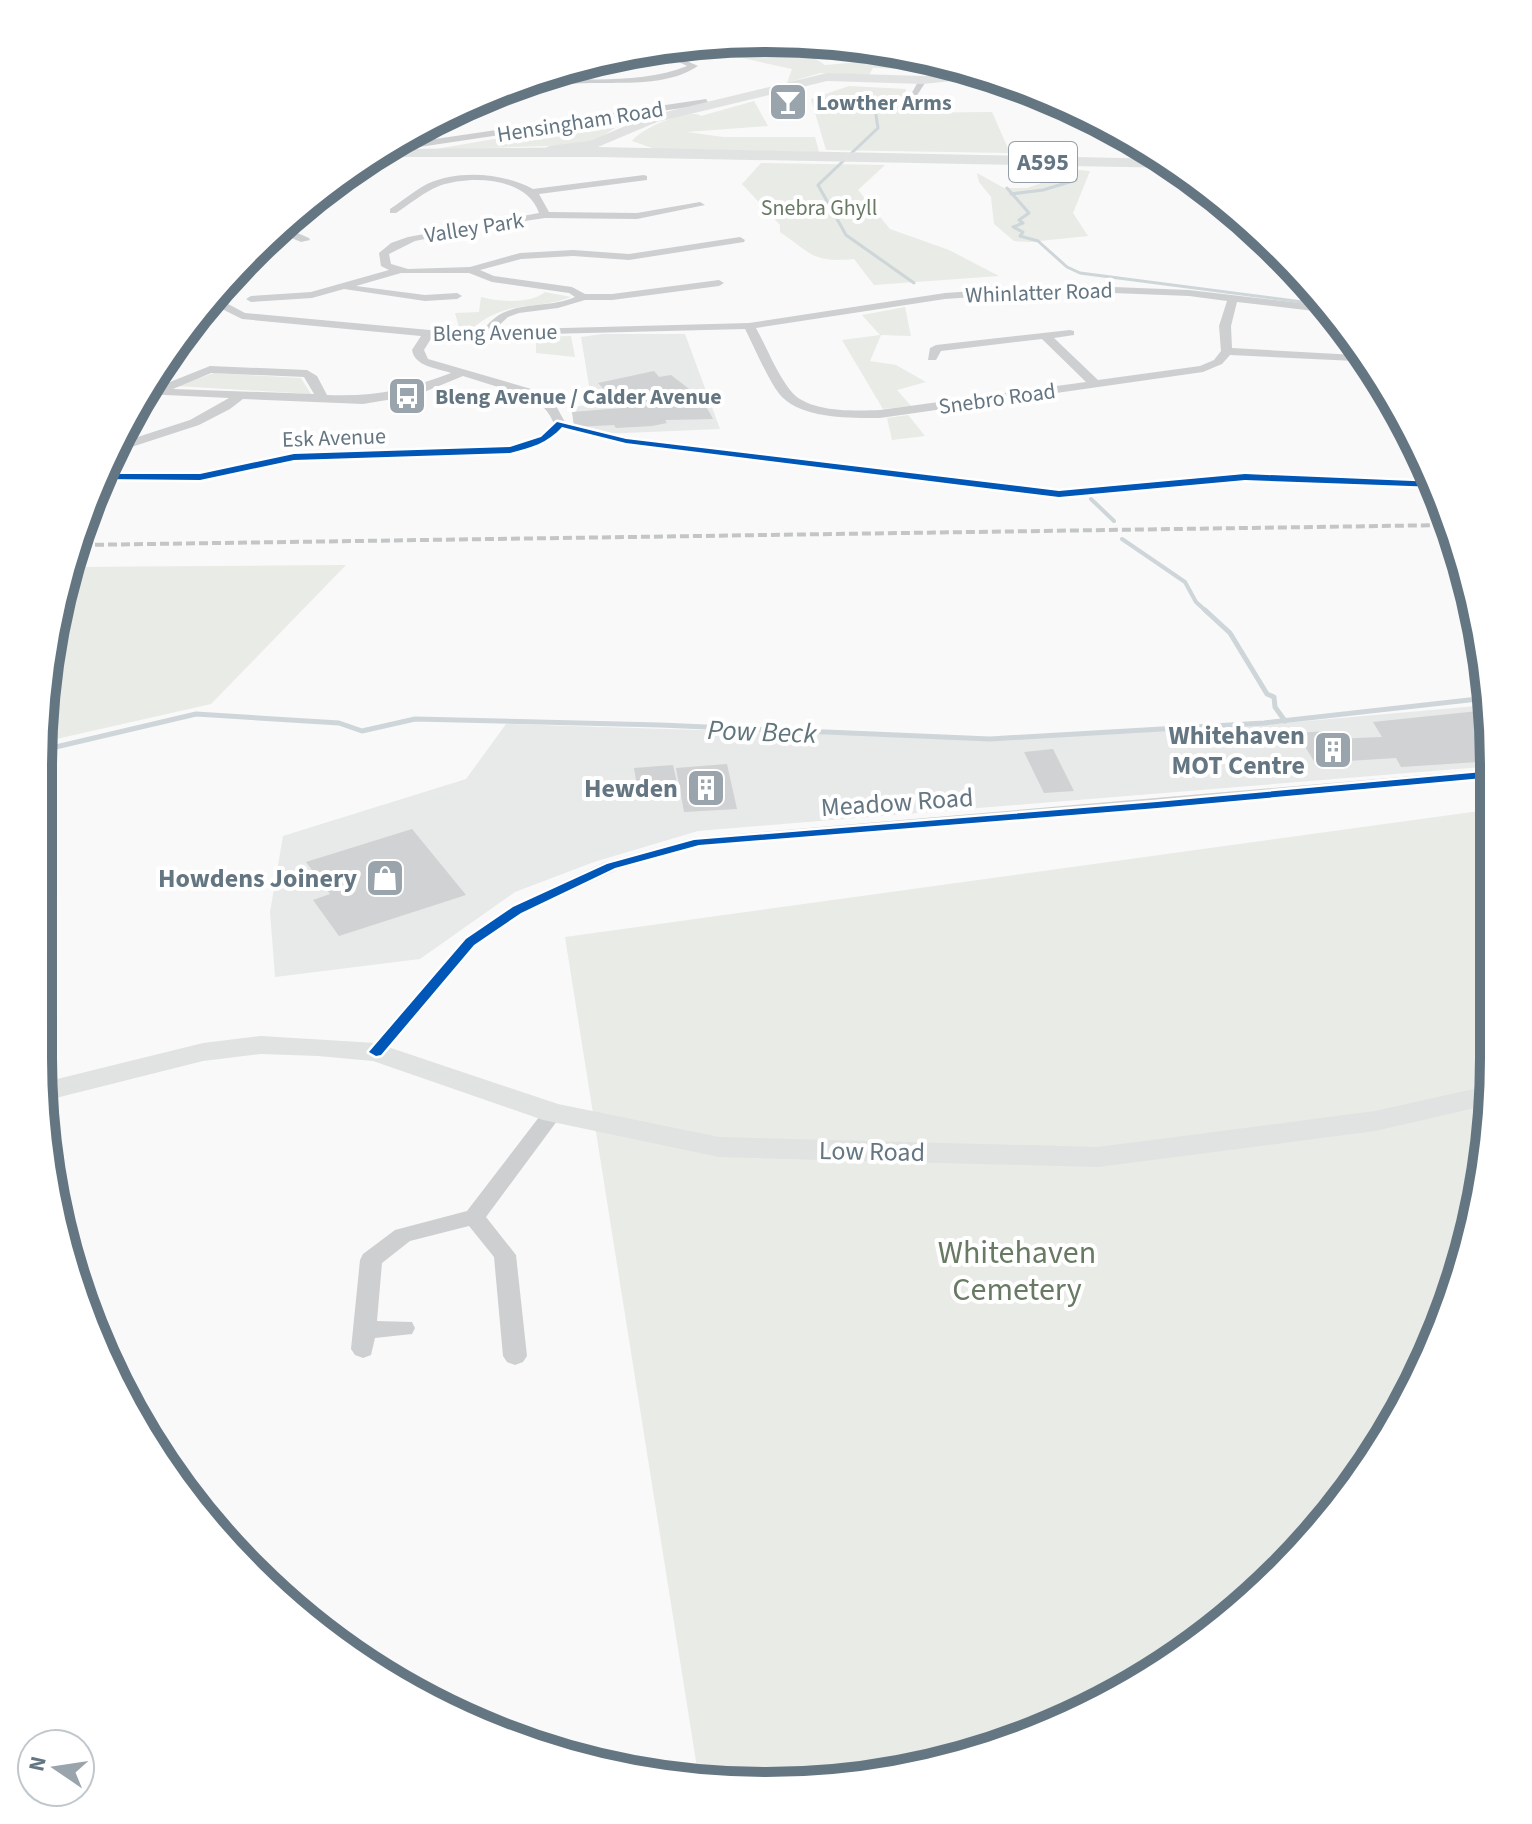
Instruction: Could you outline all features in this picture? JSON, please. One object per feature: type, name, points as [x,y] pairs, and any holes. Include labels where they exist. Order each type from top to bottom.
[{"type":"highway","name":"Hensingham Road","points":[[405,150],[502,152],[606,148]]},
{"type":"highway","name":"A595","points":[[393,158],[606,148],[672,155],[1149,164]]},
{"type":"main road","points":[[606,148],[637,124],[808,81],[840,76],[923,80],[955,77]]},
{"type":"main road","name":"Low Road","points":[[53,1089],[166,1060],[261,1045],[376,1052],[553,1113],[719,1147],[1098,1157],[1375,1121],[1478,1098]]},
{"type":"street","points":[[565,81],[597,82],[677,72],[694,66],[677,58]]},
{"type":"street","points":[[911,98],[923,80]]},
{"type":"street","points":[[534,91],[554,85]]},
{"type":"street","name":"Hensingham Road","points":[[409,148],[577,119],[706,102]]},
{"type":"street","points":[[577,119],[637,124]]},
{"type":"street","points":[[393,211],[440,182],[514,182],[526,186],[531,192],[644,178]]},
{"type":"street","name":"Valley Park","points":[[531,192],[544,206],[545,215],[409,238],[389,246],[384,253],[386,266],[398,271],[470,270],[520,256],[573,253],[629,257],[740,240]]},
{"type":"street","points":[[545,215],[637,216],[700,205]]},
{"type":"street","points":[[290,234],[305,240]]},
{"type":"street","name":"Valley Park","points":[[470,270],[492,279],[572,290],[583,297]]},
{"type":"street","points":[[251,299],[312,295],[398,271]]},
{"type":"street","name":"Valley Park","points":[[486,334],[493,322],[509,313],[566,304],[583,297],[612,297],[719,283]]},
{"type":"street","points":[[345,287],[425,298],[457,296]]},
{"type":"street","name":"Whinlatter Road","points":[[749,326],[945,296],[1004,291],[1099,289],[1314,308]]},
{"type":"street","points":[[1233,299],[1226,318],[1227,351],[1352,358]]},
{"type":"street","name":"Bleng Avenue","points":[[221,305],[242,316],[428,334],[749,326]]},
{"type":"street","name":"Snebro Road","points":[[749,326],[786,394],[805,405],[827,411],[880,414],[1203,369],[1218,362],[1227,351]]},
{"type":"street","points":[[932,358],[936,348],[1070,333]]},
{"type":"street","name":"Esk Avenue","points":[[113,477],[200,477],[294,457],[510,450],[541,441],[560,424],[554,409],[534,394],[434,366],[418,355],[428,334]]},
{"type":"street","points":[[1046,337],[1096,385]]},
{"type":"street","points":[[161,387],[198,373],[238,370],[307,374],[313,378],[322,398]]},
{"type":"street","points":[[159,391],[363,400],[396,396],[459,374]]},
{"type":"street","points":[[129,444],[200,422],[223,411],[240,395]]},
{"type":"street","name":"Meadow Road","points":[[376,1052],[470,942],[517,910],[611,866],[698,842],[1480,775]]},
{"type":"street","points":[[404,1328],[364,1340],[371,1260],[403,1235],[474,1217],[553,1113]]},
{"type":"street","points":[[474,1217],[505,1255],[515,1356]]},
{"type":"shaded area","points":[[685,334],[720,429],[601,434],[581,429],[573,407],[592,404],[581,337]]},
{"type":"shaded area","points":[[1477,706],[1480,767],[698,831],[594,862],[515,892],[420,959],[275,977],[270,912],[283,836],[466,779],[506,724],[992,739],[1239,727]]},
{"type":"green space","points":[[723,54],[808,54],[825,65],[877,61],[920,69],[873,68],[869,75],[820,73],[787,83],[792,69]]},
{"type":"green space","name":"Snebra Ghyll","points":[[849,86],[906,89],[902,113],[992,112],[1010,153],[826,150],[811,99]]},
{"type":"green space","points":[[754,101],[768,126],[687,132],[723,137],[815,137],[819,152],[655,149],[632,141],[666,120],[695,114],[701,116]]},
{"type":"green space","points":[[587,123],[615,128],[597,140],[574,145],[430,150]]},
{"type":"green space","name":"Snebra Ghyll","points":[[761,163],[885,165],[858,190],[890,229],[949,250],[999,276],[874,285],[854,259],[821,258],[780,232],[780,225],[742,184]]},
{"type":"green space","points":[[1079,170],[1090,171],[1073,213],[1088,236],[1030,242],[1014,241],[994,224],[991,197],[979,182],[977,173],[1004,188],[1027,188]]},
{"type":"green space","points":[[545,292],[571,297],[498,312],[474,327],[459,327],[455,313],[479,312],[481,297],[514,301],[531,299]]},
{"type":"green space","points":[[905,307],[911,336],[881,335],[870,361],[896,365],[926,382],[897,390],[911,406],[883,409],[842,340],[880,335],[862,315]]},
{"type":"green space","points":[[571,336],[575,357],[536,353],[536,337]]},
{"type":"green space","points":[[214,373],[301,378],[311,394],[176,386]]},
{"type":"green space","points":[[908,415],[925,436],[892,440],[887,418]]},
{"type":"green space","points":[[346,565],[211,704],[53,740],[58,673],[80,567]]},
{"type":"green space","name":"Whitehaven Cemetery","points":[[1480,811],[1480,1058],[1474,1151],[1466,1197],[1456,1243],[1426,1331],[1406,1374],[1360,1455],[1303,1529],[1237,1595],[1163,1652],[1082,1698],[996,1734],[905,1758],[813,1770],[766,1772],[697,1768],[565,937]]},
{"type":"building","points":[[654,371],[659,377],[671,375],[702,399],[713,419],[665,420],[667,423],[652,426],[574,427],[572,412],[622,408],[598,383]]},
{"type":"building","points":[[1477,711],[1480,762],[1401,767],[1396,758],[1315,763],[1297,733],[1327,731],[1332,739],[1382,737],[1373,722]]},
{"type":"building","points":[[1053,749],[1074,791],[1044,793],[1024,752]]},
{"type":"building","points":[[727,764],[737,809],[684,812],[676,768]]},
{"type":"building","points":[[673,765],[677,783],[637,786],[634,768]]},
{"type":"building","name":"Howdens Joinery","points":[[412,829],[466,895],[339,936],[313,900],[330,894],[306,862]]},
{"type":"waterway","points":[[837,56],[844,59]]},
{"type":"waterway","points":[[873,96],[878,128],[818,185],[846,235],[914,283]]},
{"type":"waterway","points":[[1012,194],[1043,190],[1076,180]]},
{"type":"waterway","points":[[1007,188],[1012,194]]},
{"type":"waterway","points":[[1012,194],[1029,213],[1019,220],[1023,223],[1013,227],[1023,232],[1020,236],[1038,241],[1067,267],[1080,273],[1309,303]]},
{"type":"waterway","points":[[1091,499],[1114,521]]},
{"type":"waterway","points":[[1122,539],[1185,582],[1196,602],[1207,612]]},
{"type":"waterway","points":[[1205,610],[1230,633],[1267,694],[1274,697],[1275,707],[1285,721]]},
{"type":"waterway","name":"Pow Beck","points":[[1285,721],[1476,699]]},
{"type":"waterway","name":"Pow Beck","points":[[53,748],[196,714],[339,723],[362,731],[415,719],[660,725],[990,739],[1285,721]]},
{"type":"railway","points":[[87,545],[1438,525]]},
{"type":"cycle path","points":[[113,477],[200,477],[294,457],[510,450],[538,442],[560,424],[626,441],[1059,494],[1245,477],[1422,484]]},
{"type":"cycle path","points":[[376,1052],[470,942],[517,910],[611,866],[698,842],[1480,775]]},
{"type":"place","name":"Lowther Arms","points":[[788,102]]},
{"type":"place","name":"Bleng Avenue / Calder Avenue","points":[[407,396]]},
{"type":"place","name":"Whitehaven MOT Centre","points":[[1333,750]]},
{"type":"place","name":"Hewden","points":[[706,788]]},
{"type":"place","name":"Howdens Joinery","points":[[385,878]]}]
